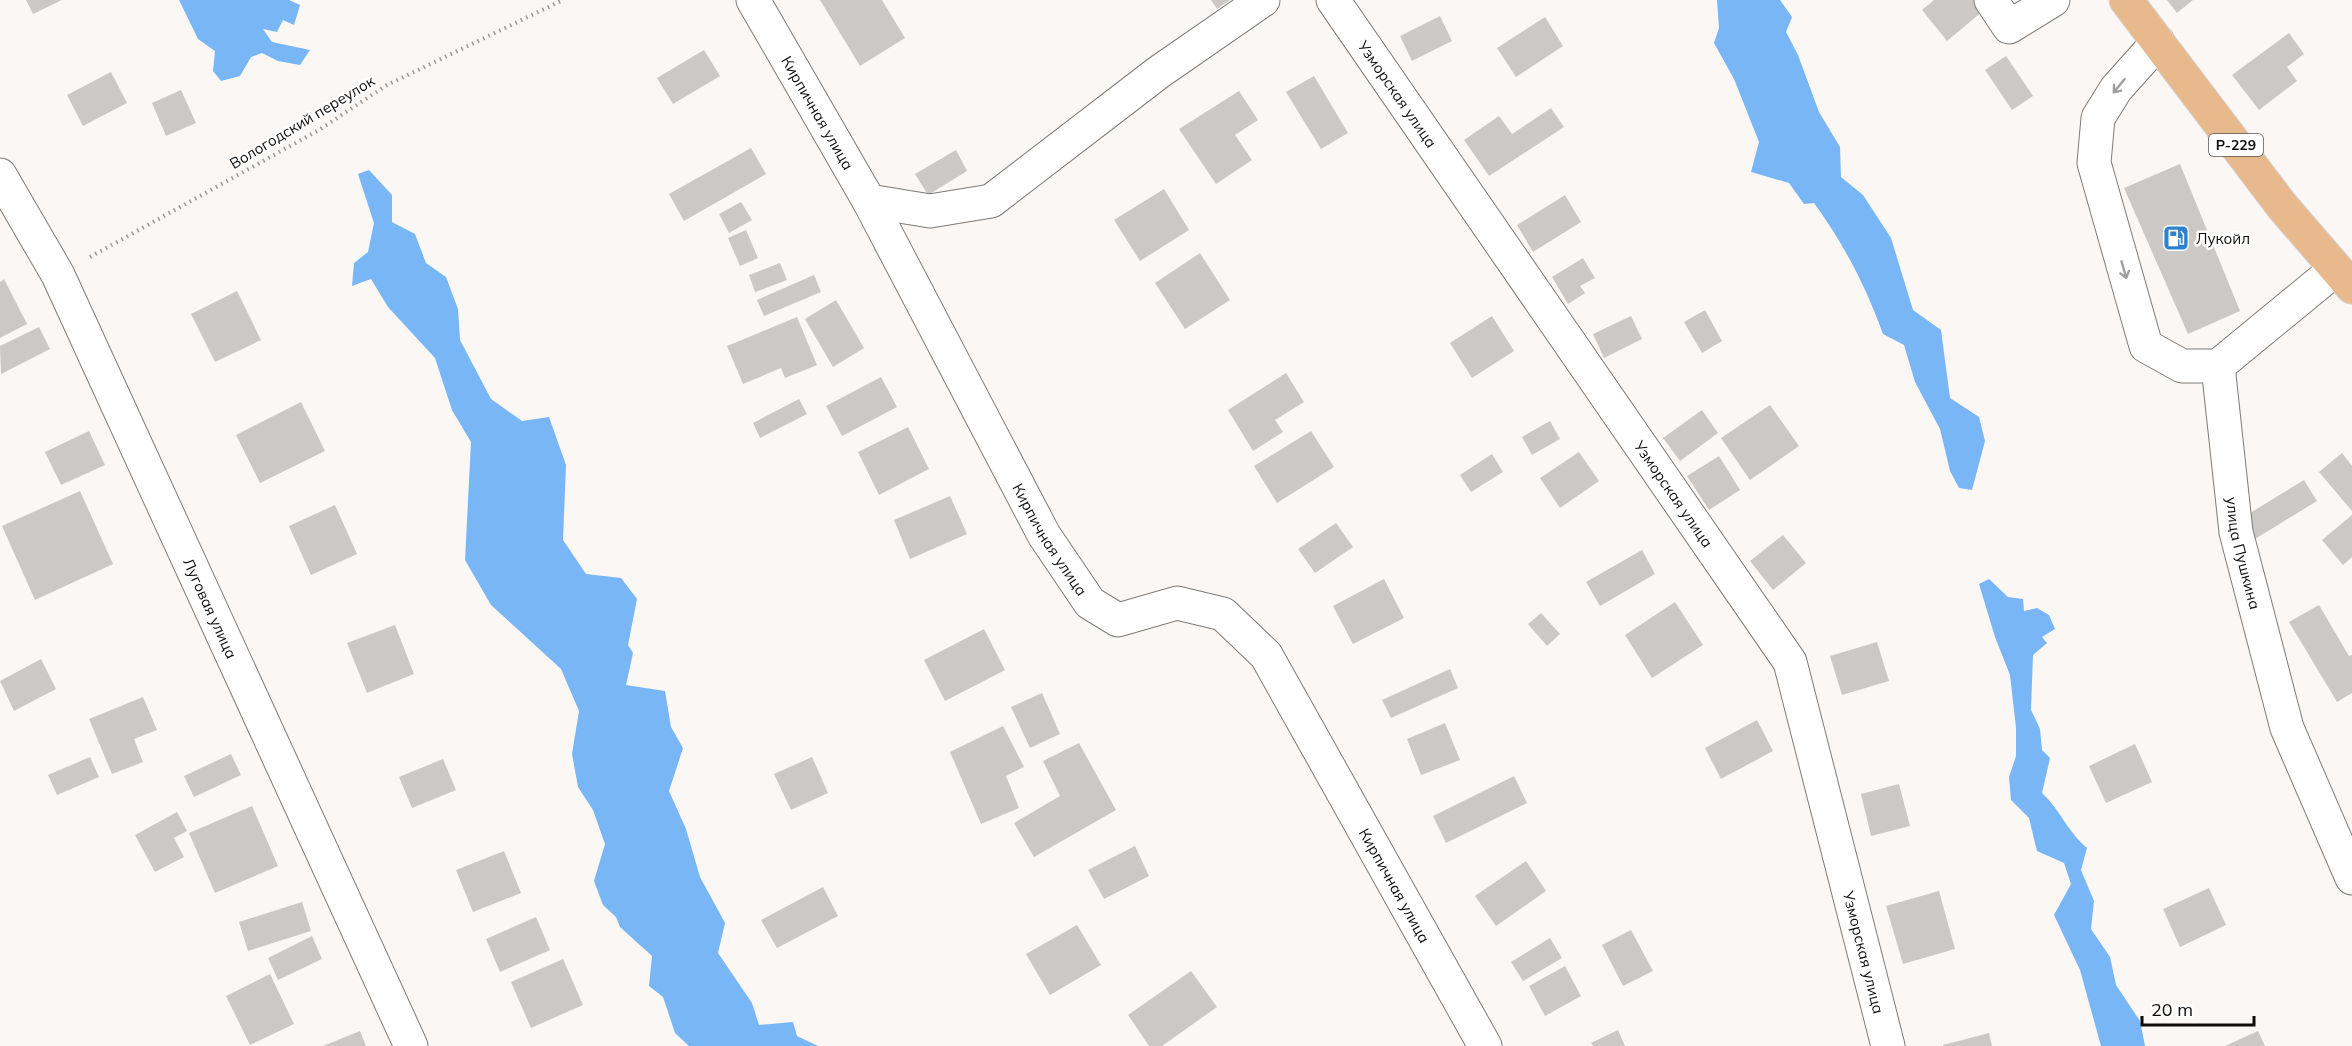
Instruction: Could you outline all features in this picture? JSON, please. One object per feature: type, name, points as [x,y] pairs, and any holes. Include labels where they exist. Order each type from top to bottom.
[{"type":"main road","name":"Р-229","points":[[2126,0],[2282,206],[2344,278]]},
{"type":"street","name":"Кирпичная улица","points":[[753,0],[869,201],[1044,535],[1090,603],[1118,620],[1177,603],[1223,614],[1266,654],[1485,1046]]},
{"type":"street","points":[[869,201],[930,211],[991,201],[1159,72],[1263,0]]},
{"type":"street","name":"Узморская улица","points":[[1333,0],[1790,662],[1888,1046]]},
{"type":"street","points":[[1991,0],[2009,27],[2053,0]]},
{"type":"street","points":[[2158,42],[2116,89],[2098,118],[2094,163],[2146,346],[2182,366],[2218,366],[2344,278]]},
{"type":"street","name":"Луговая улица","points":[[0,174],[58,275],[411,1046]]},
{"type":"street","name":"улица Пушкина","points":[[2218,366],[2236,532],[2287,728],[2352,878]]},
{"type":"path","name":"Вологодский переулок","points":[[58,275],[319,130],[387,85],[563,0]]},
{"type":"water","points":[[179,0],[289,0],[300,5],[294,25],[283,20],[277,32],[263,29],[272,42],[310,50],[300,65],[278,61],[262,53],[251,57],[240,76],[221,81],[213,71],[215,51],[198,39]]},
{"type":"water","points":[[1717,0],[1780,0],[1792,17],[1786,32],[1798,55],[1819,112],[1840,147],[1841,177],[1863,195],[1891,238],[1913,310],[1941,330],[1950,398],[1979,417],[1985,441],[1972,490],[1959,488],[1950,471],[1940,429],[1915,382],[1904,345],[1883,334],[1853,266],[1825,218],[1814,203],[1804,204],[1789,183],[1751,172],[1759,142],[1734,79],[1714,43],[1719,28]]},
{"type":"water","points":[[369,170],[392,195],[392,222],[415,234],[426,263],[446,277],[458,309],[460,340],[491,399],[522,421],[549,417],[566,465],[563,540],[586,574],[621,578],[637,599],[628,645],[633,653],[626,685],[665,691],[671,727],[683,748],[669,791],[686,829],[700,877],[725,923],[718,953],[752,1003],[759,1025],[793,1022],[797,1036],[818,1046],[689,1046],[675,1033],[663,997],[649,986],[652,956],[620,927],[616,917],[603,905],[594,881],[605,844],[593,810],[578,787],[572,754],[579,711],[561,669],[491,605],[465,560],[471,442],[452,410],[435,358],[388,307],[371,279],[352,286],[354,263],[368,252],[374,223],[358,174]]},
{"type":"water","points":[[1989,579],[2008,597],[2023,599],[2024,611],[2037,608],[2049,615],[2055,629],[2042,637],[2047,643],[2033,655],[2031,710],[2040,729],[2042,750],[2050,758],[2042,793],[2074,835],[2087,848],[2081,870],[2094,901],[2091,929],[2110,957],[2116,985],[2140,1021],[2145,1046],[2101,1046],[2080,970],[2054,915],[2071,884],[2064,863],[2037,851],[2029,818],[2011,800],[2009,777],[2016,756],[2016,728],[2010,675],[1995,637],[1979,584]]},
{"type":"building","points":[[26,0],[62,0],[33,14]]},
{"type":"building","points":[[820,0],[882,0],[905,38],[860,66]]},
{"type":"building","points":[[1211,0],[1230,0],[1217,9]]},
{"type":"building","points":[[1934,0],[1996,0],[1947,41],[1922,10]]},
{"type":"building","points":[[2167,0],[2193,0],[2177,13]]},
{"type":"building","points":[[1440,16],[1452,41],[1412,61],[1400,36]]},
{"type":"building","points":[[1545,17],[1563,46],[1516,77],[1497,48]]},
{"type":"building","points":[[2289,33],[2304,54],[2287,67],[2297,81],[2259,110],[2232,75]]},
{"type":"building","points":[[704,50],[720,76],[673,104],[657,78]]},
{"type":"building","points":[[2006,56],[2033,96],[2012,110],[1985,70]]},
{"type":"building","points":[[111,72],[127,103],[83,126],[67,95]]},
{"type":"building","points":[[1314,76],[1348,133],[1321,149],[1286,92]]},
{"type":"building","points":[[181,90],[196,123],[166,136],[152,103]]},
{"type":"building","points":[[1239,91],[1258,120],[1235,135],[1252,160],[1216,184],[1179,129]]},
{"type":"building","points":[[1551,108],[1564,127],[1489,176],[1464,140],[1499,116],[1512,134]]},
{"type":"building","points":[[751,148],[766,174],[684,221],[669,194]]},
{"type":"building","points":[[956,150],[967,171],[928,195],[915,174]]},
{"type":"building","points":[[2180,164],[2240,311],[2188,334],[2124,188]]},
{"type":"building","points":[[1164,189],[1189,230],[1140,261],[1114,220]]},
{"type":"building","points":[[1565,195],[1581,222],[1533,252],[1517,225]]},
{"type":"building","points":[[741,202],[752,220],[729,233],[719,214]]},
{"type":"building","points":[[746,230],[758,258],[740,266],[728,238]]},
{"type":"building","points":[[1200,253],[1230,300],[1185,329],[1155,283]]},
{"type":"building","points":[[1583,258],[1595,278],[1580,286],[1585,293],[1568,304],[1552,277]]},
{"type":"building","points":[[780,263],[787,280],[755,292],[749,275]]},
{"type":"building","points":[[814,275],[821,292],[764,316],[757,300]]},
{"type":"building","points":[[4,279],[27,324],[0,338],[0,282]]},
{"type":"building","points":[[237,291],[261,340],[215,362],[191,314]]},
{"type":"building","points":[[836,300],[864,348],[833,367],[805,319]]},
{"type":"building","points":[[1705,310],[1722,341],[1702,353],[1684,322]]},
{"type":"building","points":[[1492,316],[1514,351],[1472,378],[1450,343]]},
{"type":"building","points":[[1631,316],[1642,339],[1604,358],[1593,334]]},
{"type":"building","points":[[797,317],[817,365],[785,378],[781,368],[743,384],[727,346]]},
{"type":"building","points":[[39,327],[50,349],[1,374],[0,346]]},
{"type":"building","points":[[1286,373],[1304,402],[1275,420],[1283,432],[1253,451],[1228,410]]},
{"type":"building","points":[[881,377],[897,407],[842,436],[826,406]]},
{"type":"building","points":[[799,399],[807,414],[760,438],[753,423]]},
{"type":"building","points":[[301,402],[325,451],[260,483],[236,435]]},
{"type":"building","points":[[1770,405],[1799,446],[1750,480],[1721,438]]},
{"type":"building","points":[[1702,410],[1718,433],[1680,461],[1663,438]]},
{"type":"building","points":[[1550,421],[1560,439],[1532,455],[1522,437]]},
{"type":"building","points":[[908,427],[929,469],[879,495],[858,452]]},
{"type":"building","points":[[89,431],[105,465],[61,485],[45,452]]},
{"type":"building","points":[[1311,431],[1334,467],[1277,503],[1254,466]]},
{"type":"building","points":[[1579,452],[1599,481],[1560,508],[1540,478]]},
{"type":"building","points":[[2342,453],[2352,466],[2352,511],[2319,472]]},
{"type":"building","points":[[1492,454],[1503,472],[1471,492],[1460,475]]},
{"type":"building","points":[[1719,456],[1740,490],[1709,510],[1687,476]]},
{"type":"building","points":[[2304,480],[2317,501],[2255,539],[2242,518]]},
{"type":"building","points":[[80,491],[113,564],[35,600],[2,526]]},
{"type":"building","points":[[950,496],[967,534],[910,559],[894,520]]},
{"type":"building","points":[[335,505],[357,554],[311,575],[289,526]]},
{"type":"building","points":[[2352,515],[2352,557],[2343,565],[2322,540]]},
{"type":"building","points":[[1336,523],[1353,547],[1315,573],[1298,549]]},
{"type":"building","points":[[1783,535],[1806,563],[1773,590],[1750,561]]},
{"type":"building","points":[[1642,550],[1655,574],[1600,606],[1586,582]]},
{"type":"building","points":[[1384,579],[1404,618],[1353,644],[1333,606]]},
{"type":"building","points":[[1675,602],[1703,645],[1652,678],[1625,635]]},
{"type":"building","points":[[2319,605],[2349,656],[2352,655],[2352,693],[2337,702],[2289,622]]},
{"type":"building","points":[[1541,613],[1560,634],[1547,646],[1528,624]]},
{"type":"building","points":[[395,625],[414,674],[367,693],[347,643]]},
{"type":"building","points":[[984,629],[1005,670],[945,701],[924,660]]},
{"type":"building","points":[[1877,642],[1889,681],[1842,695],[1830,656]]},
{"type":"building","points":[[41,659],[56,689],[14,711],[0,681]]},
{"type":"building","points":[[1450,669],[1458,688],[1391,718],[1382,700]]},
{"type":"building","points":[[1042,693],[1060,734],[1030,748],[1011,707]]},
{"type":"building","points":[[143,697],[157,730],[134,739],[143,762],[112,774],[89,719]]},
{"type":"building","points":[[1757,720],[1773,751],[1721,779],[1705,748]]},
{"type":"building","points":[[1445,723],[1460,760],[1421,775],[1407,739]]},
{"type":"building","points":[[1003,726],[1024,767],[1006,776],[1019,808],[981,824],[950,752]]},
{"type":"building","points":[[1079,743],[1116,810],[1034,857],[1014,823],[1060,796],[1043,761]]},
{"type":"building","points":[[2135,744],[2152,782],[2106,803],[2089,766]]},
{"type":"building","points":[[231,754],[241,775],[194,797],[184,776]]},
{"type":"building","points":[[90,757],[99,777],[57,795],[48,775]]},
{"type":"building","points":[[812,757],[828,793],[791,810],[774,774]]},
{"type":"building","points":[[443,759],[456,790],[412,808],[399,777]]},
{"type":"building","points":[[1514,776],[1527,803],[1446,843],[1433,816]]},
{"type":"building","points":[[1899,784],[1910,826],[1871,836],[1861,794]]},
{"type":"building","points":[[252,806],[278,866],[215,893],[189,833]]},
{"type":"building","points":[[177,812],[187,831],[174,838],[184,857],[155,872],[135,835]]},
{"type":"building","points":[[1135,846],[1149,876],[1104,899],[1088,870]]},
{"type":"building","points":[[504,851],[521,893],[473,912],[456,870]]},
{"type":"building","points":[[1526,861],[1546,891],[1496,926],[1475,896]]},
{"type":"building","points":[[823,887],[838,916],[777,948],[761,920]]},
{"type":"building","points":[[2209,888],[2226,925],[2180,947],[2163,909]]},
{"type":"building","points":[[1939,891],[1955,949],[1903,964],[1886,906]]},
{"type":"building","points":[[302,902],[311,931],[248,951],[239,922]]},
{"type":"building","points":[[536,917],[550,950],[500,972],[486,939]]},
{"type":"building","points":[[1077,925],[1101,965],[1050,995],[1026,954]]},
{"type":"building","points":[[1631,930],[1653,971],[1623,986],[1602,945]]},
{"type":"building","points":[[312,936],[322,959],[278,980],[268,958]]},
{"type":"building","points":[[1550,938],[1562,958],[1523,981],[1511,962]]},
{"type":"building","points":[[563,959],[583,1005],[531,1028],[511,982]]},
{"type":"building","points":[[1565,966],[1581,996],[1545,1016],[1529,986]]},
{"type":"building","points":[[1191,971],[1217,1007],[1162,1046],[1149,1046],[1128,1015]]},
{"type":"building","points":[[270,974],[294,1024],[250,1045],[226,996]]},
{"type":"building","points":[[1618,1030],[1625,1046],[1593,1046],[1591,1043]]},
{"type":"building","points":[[360,1031],[366,1046],[323,1046]]},
{"type":"building","points":[[2258,1031],[2265,1046],[2225,1046]]},
{"type":"building","points":[[1989,1033],[1992,1046],[1943,1046],[1943,1045]]},
{"type":"place","name":"Лукойл","points":[[2176,238]]}]
